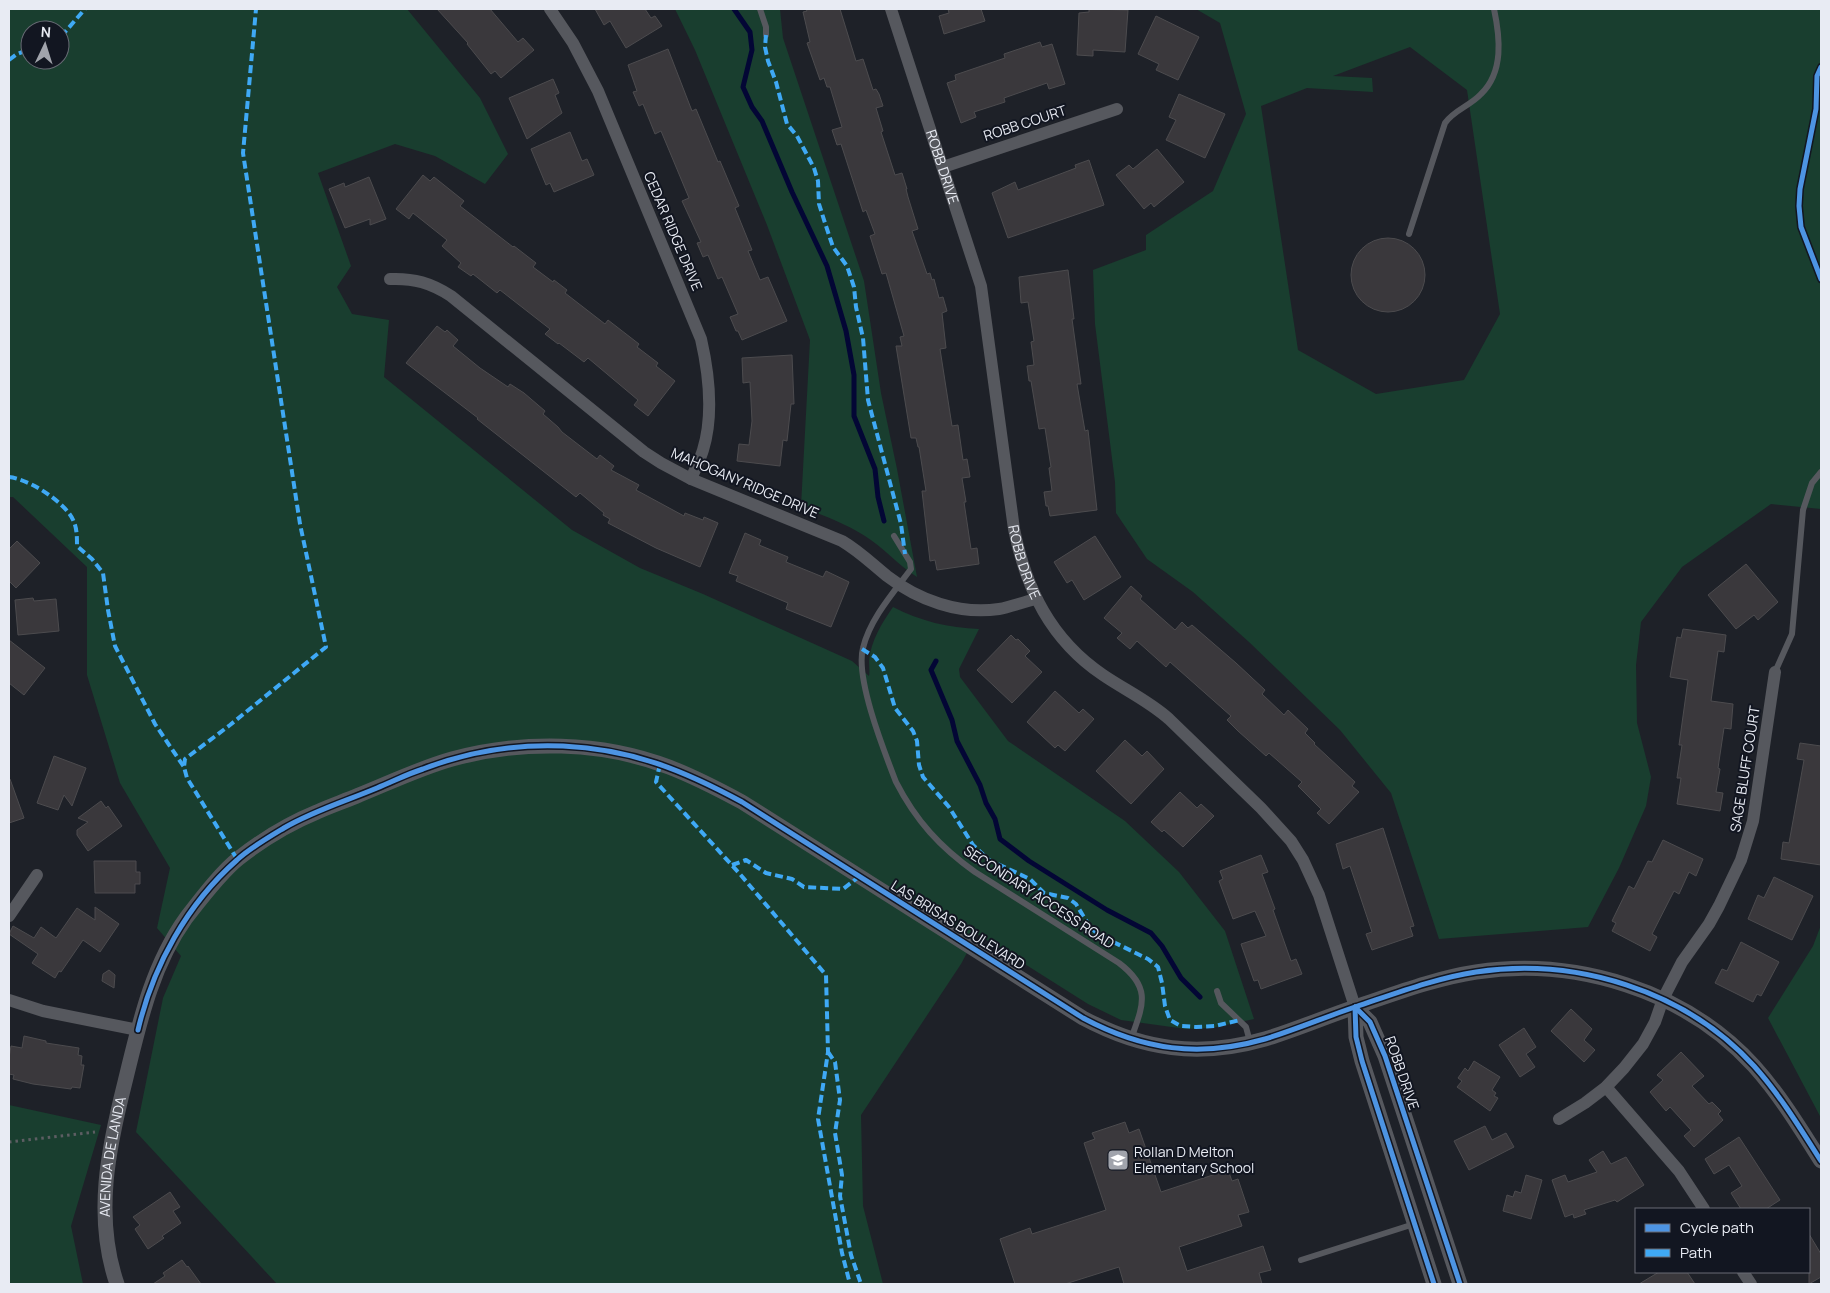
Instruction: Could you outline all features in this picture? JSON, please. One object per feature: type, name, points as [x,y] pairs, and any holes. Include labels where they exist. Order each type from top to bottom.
[{"type":"street","name":"CEDAR RIDGE DRIVE","points":[[550,9],[573,43],[598,91],[701,338],[708,378],[707,422],[703,449],[691,478]]},
{"type":"street","name":"ROBB DRIVE","points":[[891,9],[981,286],[1014,529],[1024,570],[1036,599],[1058,634],[1086,663],[1153,706],[1169,719],[1268,814],[1292,841],[1319,895],[1355,1007],[1356,1037],[1362,1061],[1434,1284]]},
{"type":"street","name":"ROBB COURT","points":[[943,166],[1117,109]]},
{"type":"street","name":"MAHOGANY RIDGE DRIVE","points":[[390,278],[420,280],[437,287],[451,296],[644,452],[661,463],[691,478],[842,541],[860,552],[899,584],[926,599],[968,609],[999,609],[1036,599]]},
{"type":"street","name":"SAGE BLUFF COURT","points":[[1559,1119],[1606,1087],[1624,1068],[1642,1044],[1655,1022],[1662,999],[1682,962],[1716,912],[1749,840],[1775,672]]},
{"type":"street","name":"LAS BRISAS BOULEVARD","points":[[138,1030],[151,987],[164,956],[180,928],[209,889],[238,859],[257,846],[284,828],[318,811],[436,764],[488,751],[562,746],[631,755],[667,766],[702,780],[742,802],[1083,1018],[1130,1040],[1168,1048],[1194,1050],[1224,1048],[1264,1039],[1355,1007],[1444,979],[1475,972],[1510,968],[1547,968],[1586,974],[1624,983],[1662,999],[1697,1018],[1726,1039],[1752,1064],[1776,1092],[1821,1161]]},
{"type":"street","points":[[9,916],[37,875]]},
{"type":"street","points":[[9,1000],[43,1011],[138,1030]]},
{"type":"street","name":"ROBB DRIVE","points":[[1355,1007],[1370,1022],[1384,1056],[1460,1284]]},
{"type":"street","name":"AVENIDA DE LANDA","points":[[117,1284],[106,1241],[104,1210],[106,1183],[112,1135],[138,1030]]},
{"type":"street","points":[[1606,1087],[1679,1171],[1703,1208]]},
{"type":"street","points":[[1744,1273],[1751,1284]]},
{"type":"lane","points":[[760,9],[766,27],[766,35]]},
{"type":"lane","points":[[1409,234],[1445,124],[1451,115],[1481,94],[1490,84],[1497,66],[1500,44],[1494,9]]},
{"type":"lane","points":[[1775,672],[1792,634],[1803,510],[1812,483],[1821,472]]},
{"type":"lane","name":"SECONDARY ACCESS ROAD","points":[[894,536],[910,562],[911,569],[899,584],[867,635],[862,649],[861,663],[863,681],[896,782],[904,797],[932,836],[956,858],[1135,977],[1142,994],[1142,1001],[1130,1040]]},
{"type":"lane","points":[[1217,990],[1222,1003],[1246,1028],[1250,1042]]},
{"type":"lane","points":[[1301,1260],[1415,1224]]},
{"type":"path","points":[[9,1142],[96,1132]]},
{"type":"green space","points":[[9,9],[407,9],[480,98],[508,154],[485,184],[435,156],[395,144],[318,173],[351,266],[337,287],[352,314],[389,320],[384,377],[572,530],[640,568],[852,661],[869,676],[872,646],[881,626],[893,607],[935,623],[979,629],[959,669],[960,677],[1008,741],[1125,821],[1179,872],[1225,931],[1254,1019],[1212,1028],[1186,1029],[1121,1020],[1088,1004],[977,934],[961,964],[861,1115],[863,1206],[883,1284],[277,1284],[136,1132],[163,998],[181,956],[157,928],[170,868],[120,783],[87,675],[87,567],[13,497],[9,497]]},
{"type":"green space","points":[[675,9],[780,9],[783,38],[864,281],[881,393],[917,577],[857,531],[801,506],[810,340],[767,225],[695,50]]},
{"type":"green space","points":[[1196,9],[1821,9],[1821,509],[1771,504],[1682,567],[1641,622],[1636,665],[1637,723],[1651,777],[1646,806],[1619,868],[1588,927],[1439,939],[1391,793],[1340,730],[1249,642],[1193,592],[1147,559],[1116,513],[1115,482],[1095,324],[1093,270],[1146,250],[1146,235],[1213,191],[1246,114],[1220,23]],"holes":[[[1410,47],[1467,90],[1500,314],[1464,380],[1376,394],[1298,350],[1261,106],[1307,88],[1373,92],[1372,78],[1333,76]]]},
{"type":"green space","points":[[1821,925],[1821,1118],[1768,1018],[1813,946]]},
{"type":"green space","points":[[9,1105],[101,1125],[71,1226],[83,1284],[9,1284]]},
{"type":"building","points":[[437,9],[490,9],[518,42],[523,38],[534,50],[501,78],[495,71],[491,74],[468,43]]},
{"type":"building","points":[[595,9],[645,9],[651,18],[655,16],[662,26],[626,48],[610,21],[604,25]]},
{"type":"building","points":[[806,9],[840,9],[856,61],[863,59],[873,90],[876,89],[879,94],[883,106],[876,108],[883,131],[881,132],[895,175],[902,173],[918,229],[912,231],[927,274],[930,273],[932,280],[934,279],[939,298],[943,297],[947,311],[942,313],[946,348],[940,349],[952,426],[958,425],[963,460],[967,459],[970,477],[962,478],[966,502],[964,502],[971,549],[977,548],[979,564],[937,570],[935,560],[930,561],[922,491],[926,491],[919,447],[916,438],[911,438],[896,346],[902,346],[900,337],[904,336],[886,273],[882,274],[870,236],[875,234],[866,210],[863,212],[841,144],[837,145],[832,130],[842,127],[830,87],[827,87],[824,78],[820,80],[807,43],[810,42],[803,12],[807,11]]},
{"type":"building","points":[[948,9],[981,9],[985,21],[944,34],[939,16],[949,13]]},
{"type":"building","points":[[1089,9],[1128,10],[1125,52],[1093,50],[1093,56],[1077,55],[1079,13],[1089,12]]},
{"type":"building","points":[[1156,16],[1199,37],[1178,80],[1156,70],[1159,64],[1138,54]]},
{"type":"building","points":[[1040,42],[1042,47],[1052,44],[1065,84],[1049,89],[1047,83],[1004,98],[1005,102],[974,112],[976,117],[961,123],[947,83],[956,80],[955,75],[1005,58],[1004,54]]},
{"type":"building","points":[[668,49],[692,111],[696,109],[739,206],[735,208],[752,250],[748,251],[760,280],[768,277],[787,321],[742,340],[730,317],[738,314],[722,277],[718,279],[708,255],[703,257],[697,243],[701,242],[682,201],[689,198],[661,131],[655,134],[643,104],[639,106],[633,92],[637,91],[628,65]]},
{"type":"building","points":[[553,79],[559,93],[555,95],[562,113],[527,139],[509,98]]},
{"type":"building","points":[[1179,94],[1225,114],[1205,158],[1166,140],[1176,120],[1169,117]]},
{"type":"building","points":[[570,132],[582,161],[587,159],[594,175],[554,192],[550,183],[546,185],[531,149]]},
{"type":"building","points":[[1157,149],[1184,182],[1154,207],[1151,203],[1144,209],[1116,175],[1129,165],[1133,169]]},
{"type":"building","points":[[1089,160],[1104,205],[1008,238],[992,193],[1015,182],[1018,190],[1076,168],[1075,165]]},
{"type":"building","points":[[423,175],[430,181],[434,177],[464,201],[460,206],[536,263],[533,267],[567,290],[565,293],[605,324],[608,320],[639,344],[637,347],[658,363],[656,366],[675,381],[648,416],[634,405],[638,400],[588,358],[584,362],[558,344],[545,334],[550,329],[500,290],[497,293],[473,274],[471,276],[458,267],[461,263],[442,246],[447,240],[413,213],[409,219],[396,209]]},
{"type":"building","points":[[369,177],[386,219],[370,225],[370,219],[345,228],[329,189],[344,183],[345,187]]},
{"type":"building","points":[[1388,238],[1409,244],[1419,254],[1425,275],[1419,296],[1409,306],[1388,312],[1367,306],[1357,296],[1351,275],[1357,254],[1367,244]]},
{"type":"building","points":[[1068,270],[1074,319],[1072,319],[1081,384],[1077,384],[1085,431],[1088,430],[1097,510],[1050,516],[1044,492],[1052,491],[1049,468],[1051,467],[1045,428],[1039,429],[1031,381],[1029,381],[1027,366],[1034,365],[1031,342],[1034,341],[1028,302],[1021,303],[1019,277]]},
{"type":"building","points":[[437,326],[445,332],[447,330],[458,340],[453,346],[480,368],[508,387],[510,384],[524,393],[545,411],[543,414],[562,432],[597,459],[600,455],[614,466],[611,470],[639,485],[636,490],[684,516],[685,513],[703,520],[704,517],[718,523],[700,567],[656,548],[608,523],[610,519],[603,515],[604,513],[580,493],[576,497],[406,363]]},
{"type":"building","points":[[792,355],[794,404],[791,404],[787,441],[783,440],[780,466],[737,461],[739,444],[749,445],[752,421],[750,382],[743,383],[742,358]]},
{"type":"building","points":[[745,533],[761,540],[759,545],[788,557],[786,562],[823,577],[826,571],[849,582],[831,627],[786,609],[788,603],[736,581],[738,576],[729,573]]},
{"type":"building","points":[[1095,536],[1121,577],[1084,600],[1072,580],[1067,583],[1054,562]]},
{"type":"building","points":[[17,541],[40,563],[16,588],[9,581],[9,549]]},
{"type":"building","points":[[1746,564],[1778,602],[1758,620],[1754,615],[1736,629],[1708,595]]},
{"type":"building","points":[[1131,586],[1142,596],[1140,599],[1175,630],[1182,622],[1188,628],[1192,625],[1236,663],[1265,690],[1262,694],[1284,715],[1288,710],[1308,729],[1305,733],[1314,744],[1355,782],[1352,786],[1359,792],[1329,824],[1317,813],[1321,809],[1298,786],[1302,782],[1269,753],[1266,756],[1238,731],[1227,720],[1231,716],[1170,662],[1166,667],[1137,641],[1130,649],[1117,638],[1122,633],[1104,618]]},
{"type":"building","points":[[33,598],[34,601],[56,599],[59,631],[18,635],[15,600]]},
{"type":"building","points":[[1683,629],[1726,635],[1724,652],[1718,651],[1711,701],[1733,704],[1731,729],[1724,728],[1718,768],[1720,769],[1716,792],[1723,793],[1720,811],[1677,804],[1681,778],[1677,778],[1682,745],[1679,745],[1688,680],[1670,677],[1677,637],[1681,638]]},
{"type":"building","points":[[1011,635],[1030,651],[1025,656],[1042,672],[1012,703],[977,670]]},
{"type":"building","points":[[9,640],[45,668],[24,695],[9,683]]},
{"type":"building","points":[[1055,691],[1079,713],[1083,709],[1094,719],[1065,751],[1058,745],[1055,748],[1027,722]]},
{"type":"building","points":[[1125,740],[1142,756],[1147,751],[1164,769],[1131,804],[1096,771]]},
{"type":"building","points":[[1800,743],[1821,746],[1821,865],[1781,859],[1783,842],[1789,843],[1804,760],[1797,759]]},
{"type":"building","points":[[54,756],[86,768],[72,806],[64,795],[58,810],[37,803]]},
{"type":"building","points":[[9,779],[24,818],[9,823]]},
{"type":"building","points":[[1180,792],[1197,808],[1201,804],[1214,816],[1183,847],[1164,830],[1162,832],[1151,822]]},
{"type":"building","points":[[101,801],[106,808],[108,806],[122,826],[88,851],[77,835],[77,830],[88,822],[78,818]]},
{"type":"building","points":[[1383,828],[1414,926],[1410,927],[1413,936],[1372,950],[1366,934],[1372,932],[1350,866],[1343,869],[1336,844]]},
{"type":"building","points":[[1663,840],[1703,859],[1696,876],[1689,872],[1679,894],[1674,891],[1652,934],[1657,937],[1650,951],[1612,931],[1616,923],[1612,921],[1629,886],[1634,889],[1648,861],[1652,862]]},
{"type":"building","points":[[1261,855],[1268,872],[1262,874],[1275,909],[1273,910],[1291,961],[1296,959],[1302,974],[1261,989],[1258,980],[1254,981],[1241,944],[1266,936],[1255,911],[1233,919],[1219,881],[1223,879],[1220,871]]},
{"type":"building","points":[[94,861],[136,861],[136,872],[140,872],[140,884],[135,884],[135,893],[95,893]]},
{"type":"building","points":[[1774,877],[1813,896],[1792,940],[1748,919],[1758,895],[1764,898]]},
{"type":"building","points":[[95,907],[119,924],[100,952],[83,940],[55,978],[32,963],[38,954],[9,934],[13,926],[34,938],[41,927],[56,938],[77,908],[95,920]]},
{"type":"building","points":[[1741,942],[1779,962],[1761,996],[1757,994],[1753,1002],[1715,983],[1722,969],[1727,971]]},
{"type":"building","points":[[109,970],[115,975],[114,988],[102,981],[103,974]]},
{"type":"building","points":[[1571,1009],[1592,1029],[1584,1040],[1595,1050],[1584,1062],[1551,1031]]},
{"type":"building","points":[[1524,1028],[1536,1047],[1526,1054],[1535,1067],[1520,1077],[1499,1045]]},
{"type":"building","points":[[24,1036],[46,1041],[46,1043],[79,1048],[78,1055],[82,1056],[81,1065],[84,1065],[80,1088],[72,1087],[71,1089],[33,1084],[13,1079],[14,1075],[9,1074],[11,1046],[22,1048]]},
{"type":"building","points":[[1681,1052],[1704,1076],[1692,1086],[1709,1104],[1712,1102],[1721,1111],[1718,1114],[1723,1120],[1694,1147],[1684,1136],[1691,1130],[1670,1107],[1666,1111],[1650,1092],[1663,1080],[1657,1075]]},
{"type":"building","points":[[1474,1061],[1500,1077],[1492,1090],[1496,1093],[1494,1096],[1498,1098],[1490,1111],[1457,1087],[1462,1081],[1458,1078],[1465,1068],[1468,1071]]},
{"type":"building","points":[[1125,1122],[1129,1133],[1139,1129],[1161,1192],[1228,1170],[1232,1181],[1238,1179],[1249,1212],[1238,1215],[1242,1226],[1179,1247],[1187,1271],[1263,1246],[1271,1270],[1259,1273],[1262,1284],[1124,1284],[1119,1267],[1065,1284],[1015,1284],[1000,1239],[1030,1228],[1032,1234],[1106,1210],[1084,1143],[1095,1139],[1092,1133]]},
{"type":"building","points":[[1485,1126],[1492,1140],[1506,1133],[1514,1147],[1469,1170],[1454,1141]]},
{"type":"building","points":[[1739,1137],[1780,1200],[1768,1208],[1740,1208],[1731,1193],[1742,1186],[1729,1165],[1714,1174],[1705,1159]]},
{"type":"building","points":[[1603,1151],[1611,1164],[1626,1157],[1644,1185],[1617,1202],[1615,1200],[1584,1210],[1586,1214],[1574,1218],[1573,1214],[1565,1217],[1552,1180],[1565,1175],[1568,1182],[1597,1172],[1589,1160]]},
{"type":"building","points":[[1526,1175],[1542,1180],[1531,1219],[1503,1211],[1507,1195],[1513,1197],[1515,1191],[1521,1193]]},
{"type":"building","points":[[170,1192],[180,1207],[173,1211],[181,1223],[162,1236],[164,1238],[148,1249],[135,1229],[140,1225],[133,1217]]},
{"type":"building","points":[[1810,1236],[1821,1254],[1821,1277],[1809,1284]]},
{"type":"building","points":[[182,1260],[201,1284],[153,1284],[165,1276],[163,1273]]},
{"type":"building","points":[[1657,1273],[1688,1273],[1695,1284],[1639,1284]]},
{"type":"waterway","points":[[734,9],[750,32],[752,50],[743,87],[752,107],[762,121],[792,192],[827,266],[846,331],[854,375],[854,416],[875,469],[878,497],[884,521]]},
{"type":"waterway","points":[[936,661],[931,670],[952,720],[957,741],[995,819],[1000,839],[1029,861],[1107,910],[1151,933],[1162,946],[1181,978],[1200,997]]},
{"type":"marked path","points":[[70,26],[85,9]]},
{"type":"marked path","points":[[237,859],[187,778],[184,767],[185,759],[326,647],[300,524],[243,153],[256,9]]},
{"type":"marked path","points":[[766,35],[765,47],[768,61],[776,82],[787,124],[797,136],[814,168],[818,181],[819,204],[833,247],[847,266],[854,287],[856,307],[863,338],[868,400],[901,524],[905,554]]},
{"type":"marked path","points":[[9,60],[20,53]]},
{"type":"marked path","points":[[9,477],[37,487],[56,500],[70,515],[76,528],[77,546],[92,559],[103,573],[115,646],[155,724],[184,767]]},
{"type":"marked path","points":[[862,649],[875,657],[883,668],[895,708],[913,731],[917,741],[919,765],[923,777],[949,807],[973,845],[989,860],[1030,879],[1044,893],[1068,898],[1076,904],[1090,927],[1099,935],[1148,959],[1158,967],[1165,1006],[1170,1020],[1181,1026],[1196,1027],[1215,1026],[1240,1020]]},
{"type":"marked path","points":[[660,764],[656,782],[739,873],[826,975],[828,1052],[818,1119],[842,1253],[850,1284]]},
{"type":"marked path","points":[[732,865],[746,860],[766,873],[792,879],[804,887],[843,889],[860,876]]},
{"type":"marked path","points":[[828,1052],[835,1062],[840,1100],[835,1133],[842,1175],[840,1196],[851,1255],[861,1284]]},
{"type":"cycle path","points":[[1821,67],[1817,76],[1816,109],[1800,189],[1799,206],[1801,227],[1821,279]]},
{"type":"cycle path","points":[[138,1030],[153,983],[163,960],[188,916],[219,877],[260,843],[306,816],[440,763],[492,750],[527,746],[563,746],[588,748],[634,757],[656,763],[699,780],[742,802],[1083,1018],[1105,1029],[1150,1044],[1194,1049],[1241,1045],[1265,1039],[1415,987],[1476,972],[1514,969],[1552,970],[1589,975],[1626,985],[1662,999],[1695,1017],[1726,1040],[1754,1066],[1772,1088],[1821,1161]]},
{"type":"cycle path","points":[[1355,1007],[1370,1022],[1385,1056],[1460,1284]]},
{"type":"cycle path","points":[[1355,1007],[1356,1037],[1362,1061],[1434,1284]]},
{"type":"place","name":"Rollan D Melton Elementary School","points":[[1118,1160]]}]
